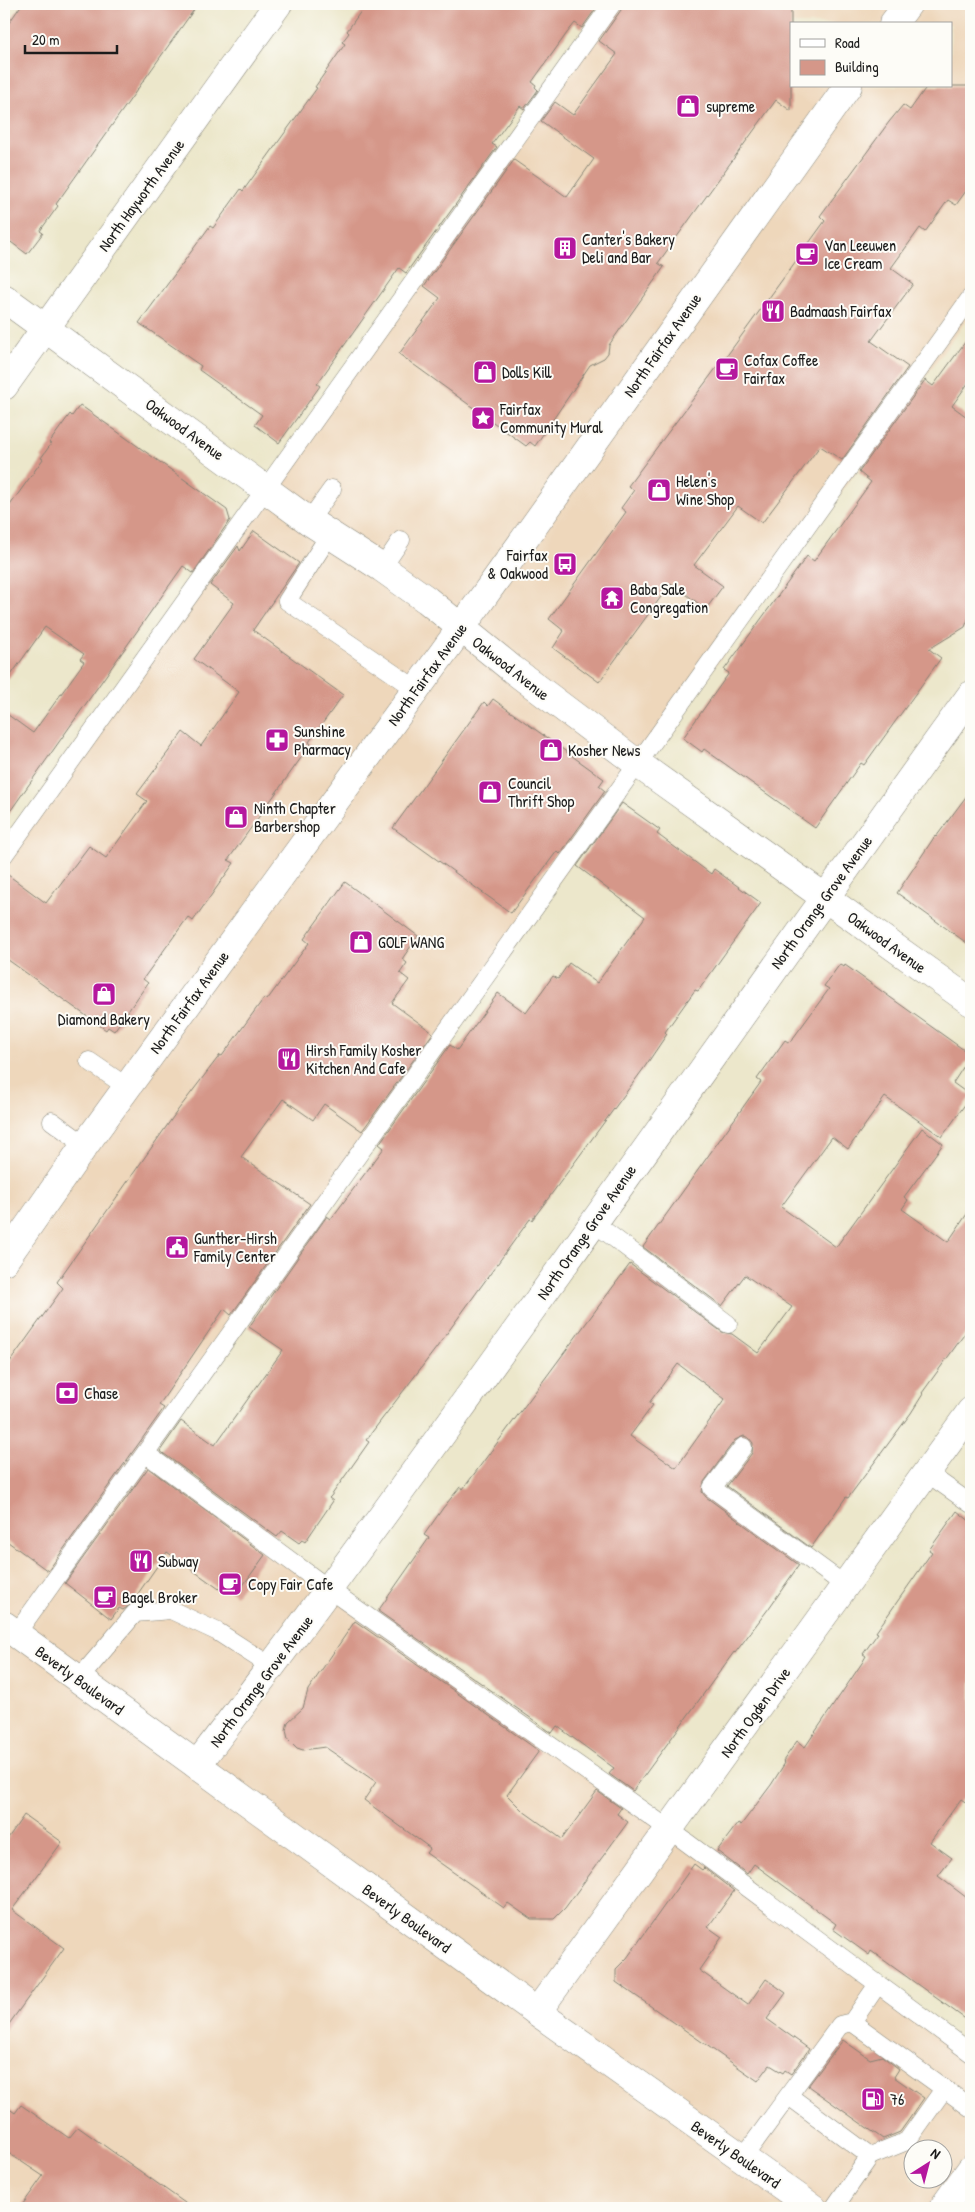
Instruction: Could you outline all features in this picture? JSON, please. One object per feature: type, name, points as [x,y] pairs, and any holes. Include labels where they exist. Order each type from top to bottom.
[{"type":"street","name":"North Hayworth Avenue","points":[[4,386],[278,4]]},
{"type":"street","points":[[894,22],[908,4]]},
{"type":"street","name":"North Fairfax Avenue","points":[[4,1261],[85,1145],[461,628],[847,88]]},
{"type":"street","name":"Oakwood Avenue","points":[[4,298],[320,528],[382,568],[461,628],[507,666],[638,764],[971,1002]]},
{"type":"street","name":"North Orange Grove Avenue","points":[[197,1766],[330,1590],[971,695]]},
{"type":"street","name":"North Ogden Drive","points":[[537,2012],[971,1412]]},
{"type":"street","name":"Beverly Boulevard","points":[[10,1629],[537,2012],[813,2208]]},
{"type":"street","points":[[943,2208],[971,2169]]},
{"type":"lane","points":[[4,855],[612,4]]},
{"type":"lane","points":[[10,1629],[145,1453],[971,297]]},
{"type":"lane","points":[[332,489],[320,528],[287,600],[416,690]]},
{"type":"lane","points":[[382,568],[401,540]]},
{"type":"lane","points":[[90,1061],[127,1087]]},
{"type":"lane","points":[[52,1121],[85,1145]]},
{"type":"lane","points":[[593,1222],[728,1324]]},
{"type":"lane","points":[[743,1447],[712,1488],[846,1586]]},
{"type":"lane","points":[[145,1453],[330,1590],[670,1830],[971,2053]]},
{"type":"lane","points":[[926,1473],[971,1504]]},
{"type":"lane","points":[[79,1679],[135,1614],[171,1610],[218,1632],[272,1667]]},
{"type":"lane","points":[[742,2159],[840,2025],[852,2022],[878,1984]]},
{"type":"lane","points":[[852,2022],[971,2108]]},
{"type":"lane","points":[[834,2208],[870,2156],[907,2141],[944,2089]]},
{"type":"lane","points":[[789,2096],[870,2156]]},
{"type":"shaded area","points":[[609,4],[971,4],[971,314],[142,1453],[971,2048],[971,2208],[4,2208],[4,846]]},
{"type":"building","points":[[22,4],[198,4],[56,204],[58,206],[40,231],[43,233],[27,254],[4,237],[4,30]]},
{"type":"building","points":[[366,4],[599,4],[582,28],[575,23],[567,33],[532,82],[538,90],[524,109],[520,106],[492,144],[497,147],[406,273],[399,268],[317,384],[320,386],[279,443],[255,425],[262,415],[199,370],[201,366],[139,323],[210,226],[213,228],[241,189],[243,191],[317,88],[315,87],[345,44],[342,42],[349,33],[347,31]]},
{"type":"building","points":[[622,4],[791,4],[791,111],[776,100],[658,263],[664,267],[609,345],[608,353],[604,358],[590,365],[535,446],[530,442],[526,446],[399,354],[440,298],[424,286],[514,160],[567,197],[594,159],[541,121],[555,102],[573,115],[617,54],[599,41],[621,10]]},
{"type":"building","points":[[971,86],[971,184],[956,205],[948,200],[925,232],[920,228],[891,268],[913,284],[871,341],[908,367],[842,460],[820,446],[762,523],[738,506],[694,565],[723,586],[706,609],[671,583],[599,682],[553,648],[564,631],[549,619],[626,512],[621,508],[634,490],[628,486],[718,368],[825,221],[820,216],[889,122],[903,105],[910,110],[926,88]]},
{"type":"building","points":[[971,334],[971,379],[952,406],[971,420],[971,612],[965,627],[929,649],[941,658],[864,765],[861,763],[815,828],[704,749],[702,752],[683,738],[729,673],[724,670],[807,556],[814,561],[871,482],[859,472],[925,380],[933,386]]},
{"type":"building","points":[[80,405],[227,510],[230,520],[193,573],[183,566],[4,820],[4,712],[33,733],[84,662],[80,659],[84,654],[45,627],[4,685],[4,508],[8,508],[43,459],[41,458],[51,444],[49,443],[70,414],[72,416]]},
{"type":"building","points":[[254,531],[299,563],[253,630],[343,695],[309,742],[311,744],[228,860],[234,863],[193,921],[188,917],[143,979],[148,983],[114,1031],[108,1027],[106,1030],[4,957],[4,872],[46,903],[89,846],[106,858],[147,801],[137,794],[183,732],[201,746],[239,692],[194,659],[234,603],[210,585],[238,546],[240,551]]},
{"type":"building","points":[[493,699],[604,779],[599,786],[605,791],[560,854],[557,851],[511,913],[393,828],[484,702],[488,706]]},
{"type":"building","points":[[971,790],[971,946],[897,893],[935,836]]},
{"type":"building","points":[[622,803],[660,830],[657,834],[711,874],[714,869],[761,903],[698,991],[695,990],[665,1032],[667,1034],[644,1068],[550,1196],[532,1220],[530,1219],[437,1347],[366,1440],[369,1442],[329,1498],[333,1501],[305,1542],[302,1540],[299,1543],[282,1531],[277,1537],[160,1451],[181,1421],[215,1445],[283,1350],[249,1327],[327,1216],[331,1219],[384,1148],[379,1144],[450,1045],[457,1050],[498,993],[526,1013],[553,976],[558,979],[569,963],[597,983],[645,917],[577,866]]},
{"type":"building","points":[[345,882],[418,936],[402,959],[407,963],[400,973],[409,980],[392,1003],[433,1033],[362,1131],[324,1104],[313,1120],[283,1099],[241,1157],[310,1204],[231,1315],[224,1309],[159,1405],[164,1408],[48,1571],[4,1539],[4,1370],[63,1288],[57,1282],[178,1110],[220,1055],[222,1056],[264,998],[267,1000],[309,943],[304,939]]},
{"type":"building","points":[[840,964],[844,967],[845,965],[971,1055],[953,1083],[971,1096],[942,1137],[885,1097],[848,1149],[832,1137],[781,1207],[836,1247],[922,1128],[943,1144],[904,1197],[908,1200],[902,1209],[948,1242],[971,1208],[971,1325],[922,1393],[911,1413],[848,1498],[846,1497],[811,1548],[727,1486],[752,1453],[753,1443],[749,1438],[744,1436],[735,1440],[704,1482],[702,1492],[706,1497],[799,1565],[633,1791],[609,1774],[614,1768],[557,1726],[552,1733],[378,1611],[429,1538],[424,1535],[443,1508],[460,1487],[463,1489],[630,1264],[722,1332],[732,1334],[758,1353],[792,1307],[745,1275],[722,1306],[643,1247],[761,1082],[757,1079],[785,1040],[791,1041],[829,989],[824,986]],"holes":[[[678,1364],[725,1399],[676,1468],[630,1436],[653,1405],[649,1403]]]},
{"type":"building","points":[[148,1468],[265,1555],[236,1595],[225,1587],[222,1591],[167,1552],[130,1605],[123,1610],[119,1608],[111,1619],[65,1583]]},
{"type":"building","points":[[957,1511],[971,1522],[971,1806],[961,1799],[930,1842],[952,1858],[938,1876],[971,1901],[971,2023],[871,1951],[869,1955],[833,1929],[836,1924],[754,1864],[747,1874],[717,1851],[738,1823],[741,1825],[771,1785],[785,1763],[783,1761],[797,1741],[805,1747],[862,1663],[866,1656],[863,1654],[878,1633],[876,1632],[932,1552],[929,1550]]},
{"type":"building","points":[[355,1621],[539,1751],[507,1795],[523,1811],[562,1839],[597,1791],[621,1808],[617,1814],[628,1822],[565,1908],[554,1919],[531,1919],[508,1903],[504,1908],[426,1853],[430,1848],[364,1800],[376,1782],[325,1747],[303,1750],[297,1748],[288,1739],[286,1730],[288,1722],[303,1708],[308,1690]]},
{"type":"building","points":[[24,1815],[62,1842],[12,1910],[64,1948],[4,2031],[4,1844]]},
{"type":"building","points":[[694,1864],[702,1870],[704,1868],[734,1891],[708,1927],[722,1937],[699,1970],[748,2005],[766,1979],[786,1993],[767,2019],[809,2049],[791,2074],[785,2070],[783,2073],[770,2065],[758,2081],[616,1982],[616,1969],[627,1958]]},
{"type":"building","points":[[843,2040],[870,2059],[882,2056],[899,2069],[894,2077],[924,2098],[900,2132],[883,2139],[808,2086]]},
{"type":"building","points":[[4,2105],[15,2113],[21,2105],[69,2138],[78,2127],[192,2208],[20,2208],[43,2176],[4,2150]]},
{"type":"place","name":"supreme","points":[[688,106]]},
{"type":"place","name":"Canter's Bakery Deli and Bar","points":[[565,248]]},
{"type":"place","name":"Van Leeuwen Ice Cream","points":[[807,254]]},
{"type":"place","name":"Badmaash Fairfax","points":[[773,311]]},
{"type":"place","name":"Cofax Coffee Fairfax","points":[[727,369]]},
{"type":"place","name":"Dolls Kill","points":[[485,372]]},
{"type":"place","name":"Fairfax Community Mural","points":[[483,418]]},
{"type":"place","name":"Helen's Wine Shop","points":[[659,490]]},
{"type":"place","name":"Fairfax & Oakwood","points":[[565,564]]},
{"type":"place","name":"Baba Sale Congregation","points":[[612,598]]},
{"type":"place","name":"Sunshine Pharmacy","points":[[277,740]]},
{"type":"place","name":"Kosher News","points":[[551,750]]},
{"type":"place","name":"Council Thrift Shop","points":[[490,792]]},
{"type":"place","name":"Ninth Chapter Barbershop","points":[[236,817]]},
{"type":"place","name":"GOLF WANG","points":[[361,942]]},
{"type":"place","name":"Diamond Bakery","points":[[104,994]]},
{"type":"place","name":"Hirsh Family Kosher Kitchen And Cafe","points":[[289,1059]]},
{"type":"place","name":"Gunther-Hirsh Family Center","points":[[177,1247]]},
{"type":"place","name":"Chase","points":[[67,1393]]},
{"type":"place","name":"Subway","points":[[141,1561]]},
{"type":"place","name":"Copy Fair Cafe","points":[[230,1584]]},
{"type":"place","name":"Bagel Broker","points":[[105,1597]]},
{"type":"place","name":"76","points":[[873,2099]]}]
